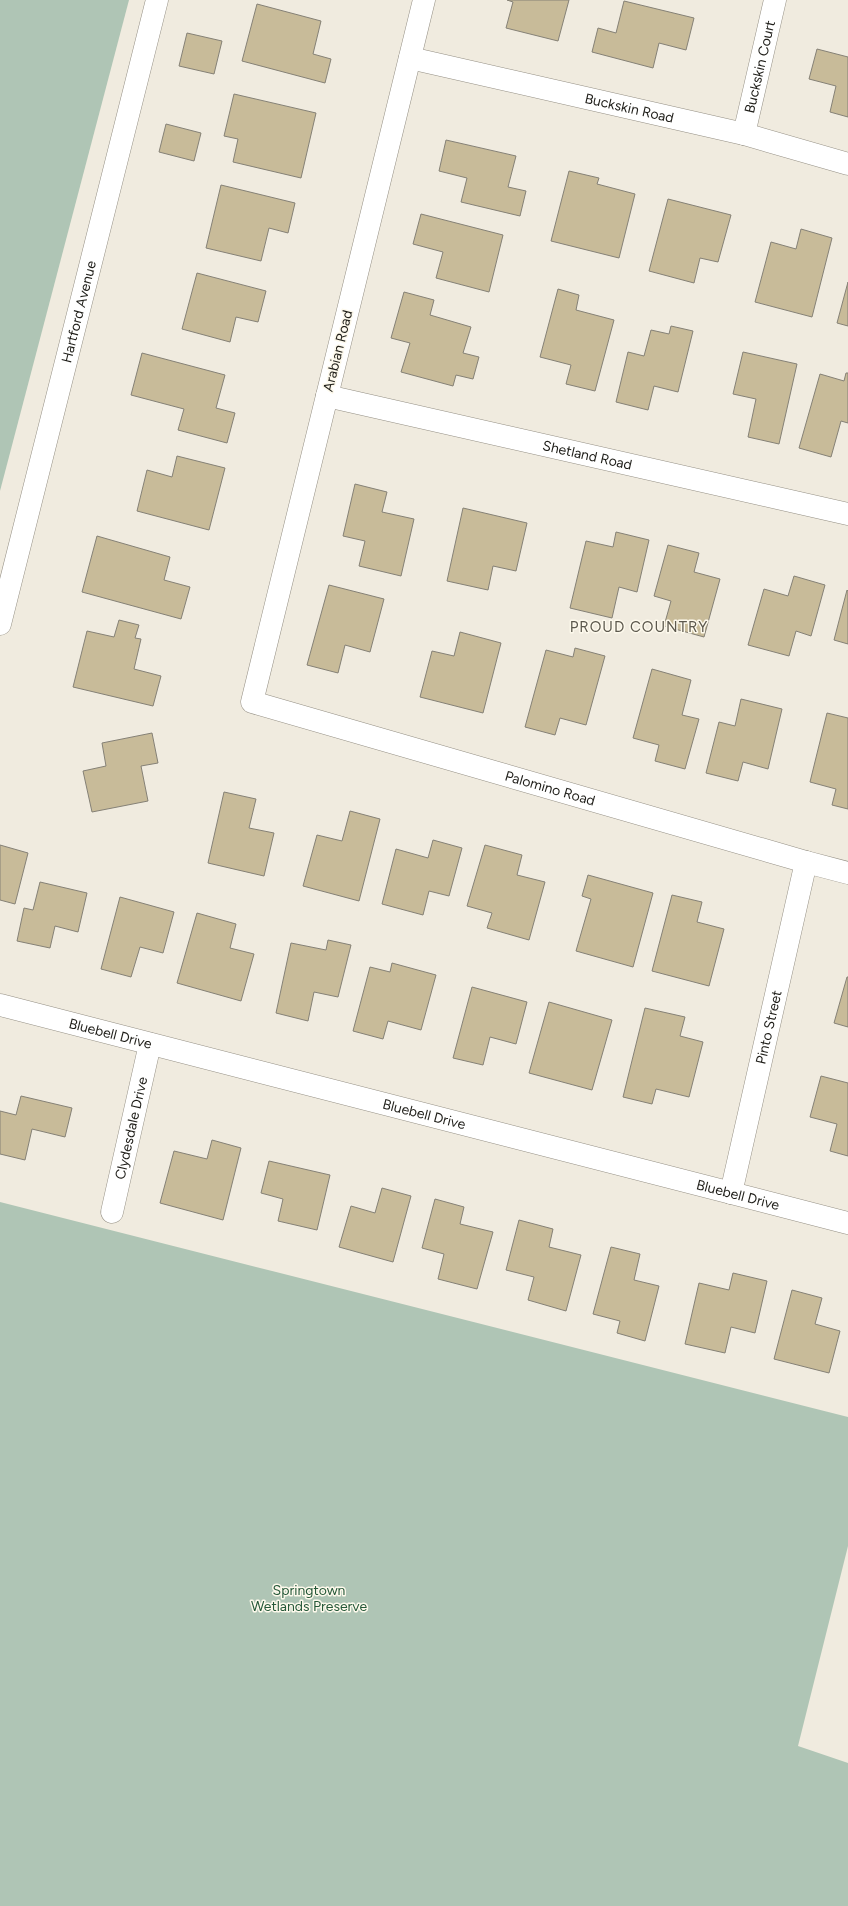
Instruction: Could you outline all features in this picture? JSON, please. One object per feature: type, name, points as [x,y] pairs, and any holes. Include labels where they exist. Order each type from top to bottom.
[{"type":"street","name":"Hartford Avenue","points":[[0,624],[157,0]]},
{"type":"street","name":"Arabian Road","points":[[252,702],[424,0]]},
{"type":"street","name":"Buckskin Court","points":[[744,134],[775,0]]},
{"type":"street","name":"Buckskin Road","points":[[410,58],[744,134],[848,164]]},
{"type":"street","name":"Shetland Road","points":[[327,396],[848,514]]},
{"type":"street","name":"Palomino Road","points":[[252,702],[806,862],[848,872]]},
{"type":"street","name":"Pinto Street","points":[[731,1193],[806,862]]},
{"type":"street","name":"Bluebell Drive","points":[[0,1005],[848,1223]]},
{"type":"street","name":"Clydesdale Drive","points":[[112,1212],[150,1044]]},
{"type":"green space","points":[[0,0],[129,0],[0,491]]},
{"type":"green space","name":"Springtown Wetlands Preserve","points":[[0,1202],[848,1417],[848,1546],[798,1746],[848,1763],[848,1906],[0,1906]]},
{"type":"building","points":[[507,0],[569,0],[558,41],[506,28],[513,2]]},
{"type":"building","points":[[624,1],[694,18],[686,50],[659,43],[653,68],[592,52],[598,28],[616,33]]},
{"type":"building","points":[[257,4],[321,21],[313,54],[331,59],[325,83],[242,61]]},
{"type":"building","points":[[187,33],[222,41],[214,74],[179,66]]},
{"type":"building","points":[[817,49],[848,57],[848,117],[830,112],[836,86],[809,79]]},
{"type":"building","points":[[234,94],[316,113],[301,178],[233,162],[238,139],[224,136]]},
{"type":"building","points":[[166,124],[201,133],[194,161],[159,152]]},
{"type":"building","points":[[446,140],[516,156],[508,187],[526,191],[520,216],[461,202],[467,178],[439,171]]},
{"type":"building","points":[[569,171],[599,178],[597,184],[635,194],[619,258],[551,241]]},
{"type":"building","points":[[221,185],[295,203],[288,233],[269,228],[261,261],[206,248]]},
{"type":"building","points":[[668,199],[731,215],[718,262],[700,258],[694,283],[649,271]]},
{"type":"building","points":[[421,214],[503,235],[489,292],[436,278],[443,252],[413,244]]},
{"type":"building","points":[[801,229],[832,238],[812,317],[755,302],[771,242],[796,249]]},
{"type":"building","points":[[197,273],[266,291],[258,322],[236,317],[230,342],[182,329]]},
{"type":"building","points":[[848,282],[848,326],[837,323]]},
{"type":"building","points":[[558,289],[579,295],[576,310],[614,320],[595,391],[566,384],[571,365],[540,357]]},
{"type":"building","points":[[404,292],[434,300],[430,315],[471,327],[463,353],[479,357],[473,379],[456,375],[453,386],[401,372],[410,343],[391,338]]},
{"type":"building","points":[[671,326],[693,331],[678,392],[654,386],[648,410],[616,402],[628,352],[644,356],[651,330],[669,334]]},
{"type":"building","points":[[743,352],[797,364],[779,444],[748,437],[756,399],[733,394]]},
{"type":"building","points":[[142,353],[225,375],[216,408],[235,413],[227,443],[178,430],[184,409],[131,395]]},
{"type":"building","points":[[846,373],[848,373],[848,423],[841,421],[831,457],[799,448],[820,374],[844,381]]},
{"type":"building","points":[[177,456],[225,468],[209,530],[137,511],[147,470],[172,477]]},
{"type":"building","points":[[355,484],[387,492],[382,512],[414,519],[401,576],[359,566],[365,541],[343,536]]},
{"type":"building","points":[[463,508],[527,523],[516,571],[493,566],[488,590],[447,581]]},
{"type":"building","points":[[616,532],[649,540],[637,592],[619,587],[612,618],[570,608],[586,541],[613,547]]},
{"type":"building","points":[[97,536],[170,557],[164,580],[190,587],[181,619],[82,592]]},
{"type":"building","points":[[668,545],[699,553],[694,572],[720,579],[704,637],[664,626],[671,601],[654,596]]},
{"type":"building","points":[[794,576],[825,585],[811,636],[796,631],[789,656],[748,645],[764,589],[788,596]]},
{"type":"building","points":[[329,585],[384,599],[370,652],[345,645],[338,673],[307,665]]},
{"type":"building","points":[[847,590],[848,591],[848,644],[834,640]]},
{"type":"building","points":[[119,620],[139,625],[135,638],[141,639],[134,669],[161,676],[153,706],[73,687],[87,631],[114,637]]},
{"type":"building","points":[[460,632],[501,643],[483,713],[420,697],[432,651],[454,656]]},
{"type":"building","points":[[575,648],[605,656],[586,725],[560,718],[555,735],[525,727],[546,650],[573,657]]},
{"type":"building","points":[[652,669],[691,680],[682,715],[699,719],[685,769],[655,761],[659,745],[633,738]]},
{"type":"building","points":[[741,699],[782,709],[768,769],[743,762],[738,781],[706,773],[719,722],[735,726]]},
{"type":"building","points":[[827,713],[848,718],[848,809],[832,805],[836,789],[810,782]]},
{"type":"building","points":[[152,733],[158,763],[141,766],[148,801],[92,812],[83,771],[106,766],[102,743]]},
{"type":"building","points":[[224,792],[256,799],[249,828],[274,833],[264,876],[208,863]]},
{"type":"building","points":[[350,811],[380,819],[359,901],[303,886],[317,835],[342,841]]},
{"type":"building","points":[[433,840],[462,848],[449,896],[429,891],[423,915],[382,904],[396,849],[428,858]]},
{"type":"building","points":[[0,845],[28,853],[15,904],[0,900]]},
{"type":"building","points":[[485,845],[522,855],[517,875],[545,882],[529,940],[487,928],[492,913],[467,906]]},
{"type":"building","points":[[588,875],[653,893],[633,967],[576,951],[591,899],[582,896]]},
{"type":"building","points":[[40,882],[87,893],[78,932],[55,926],[50,948],[17,941],[24,908],[33,910]]},
{"type":"building","points":[[672,895],[702,902],[697,922],[724,929],[709,986],[652,971]]},
{"type":"building","points":[[120,897],[174,912],[163,953],[140,947],[131,977],[101,969]]},
{"type":"building","points":[[197,913],[236,924],[230,948],[254,954],[241,1001],[177,983]]},
{"type":"building","points":[[328,940],[351,945],[338,997],[314,992],[308,1021],[276,1013],[291,943],[326,950]]},
{"type":"building","points":[[392,963],[436,975],[421,1030],[388,1021],[383,1039],[353,1031],[370,967],[390,972]]},
{"type":"building","points":[[848,977],[848,1027],[834,1023]]},
{"type":"building","points":[[472,987],[527,1002],[516,1044],[490,1037],[483,1065],[453,1058]]},
{"type":"building","points":[[549,1002],[612,1020],[592,1090],[529,1073]]},
{"type":"building","points":[[645,1008],[685,1017],[680,1036],[703,1042],[689,1097],[656,1089],[652,1104],[623,1097]]},
{"type":"building","points":[[821,1076],[848,1083],[848,1156],[830,1151],[837,1124],[810,1117]]},
{"type":"building","points":[[21,1096],[72,1108],[65,1137],[32,1129],[25,1160],[0,1154],[0,1111],[16,1115]]},
{"type":"building","points":[[212,1140],[241,1148],[223,1220],[160,1203],[174,1151],[207,1159]]},
{"type":"building","points":[[269,1161],[330,1175],[317,1230],[278,1221],[283,1199],[261,1193]]},
{"type":"building","points":[[382,1188],[411,1196],[393,1262],[339,1247],[351,1206],[375,1213]]},
{"type":"building","points":[[435,1199],[464,1207],[460,1224],[493,1232],[477,1289],[438,1279],[444,1254],[422,1248]]},
{"type":"building","points":[[519,1220],[553,1229],[549,1247],[581,1255],[566,1311],[528,1300],[534,1277],[506,1270]]},
{"type":"building","points":[[611,1247],[640,1254],[634,1280],[659,1286],[645,1341],[617,1333],[620,1321],[593,1314]]},
{"type":"building","points":[[733,1273],[767,1281],[755,1333],[731,1327],[725,1353],[685,1344],[699,1283],[729,1290]]},
{"type":"building","points":[[792,1290],[822,1298],[815,1324],[840,1331],[829,1373],[774,1359]]},
{"type":"district","name":"PROUD COUNTRY","points":[[639,627]]}]
